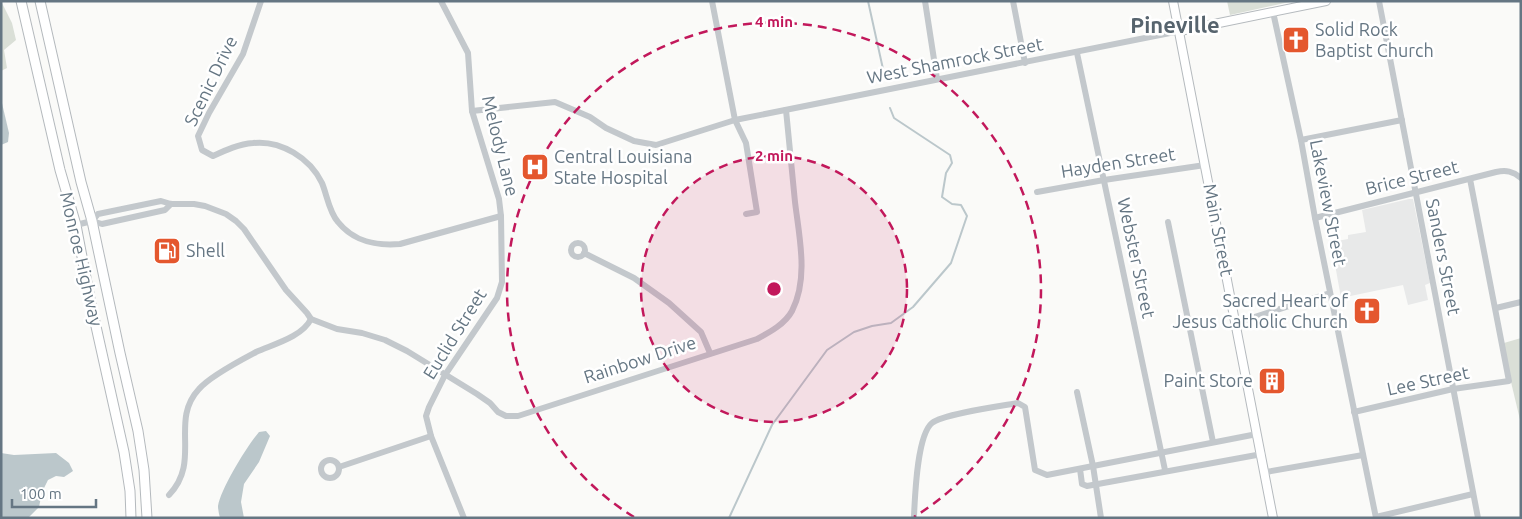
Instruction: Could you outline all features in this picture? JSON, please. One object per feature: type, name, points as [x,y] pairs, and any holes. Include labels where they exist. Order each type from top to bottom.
[{"type":"highway","name":"Monroe Highway","points":[[22,1],[60,170],[76,225],[124,452],[130,491],[131,518]]},
{"type":"highway","name":"Monroe Highway","points":[[40,1],[81,182],[92,221],[138,431],[145,478],[148,518]]},
{"type":"main road","name":"Main Street","points":[[1173,1],[1266,472],[1273,518]]},
{"type":"main road","points":[[1180,31],[1273,12],[1301,4],[1326,1]]},
{"type":"street","name":"Scenic Drive","points":[[261,1],[243,54],[198,136],[202,150],[213,156],[231,148],[253,142],[276,144],[296,153],[312,168],[321,181],[336,221],[350,234],[367,243],[384,246],[400,244],[501,216]]},
{"type":"street","name":"Melody Lane","points":[[441,1],[468,52],[472,111],[499,199],[501,216]]},
{"type":"street","points":[[712,1],[735,120],[746,143],[757,212],[746,214]]},
{"type":"street","points":[[925,1],[937,79]]},
{"type":"street","points":[[1013,1],[1025,62]]},
{"type":"street","name":"Sanders Street","points":[[1379,1],[1478,518]]},
{"type":"street","name":"Lakeview Street","points":[[1273,12],[1301,140],[1376,517]]},
{"type":"street","name":"West Shamrock Street","points":[[472,111],[554,102],[583,114],[606,128],[634,141],[656,145],[735,120],[937,79],[1078,53],[1180,31]]},
{"type":"street","name":"Webster Street","points":[[1078,53],[1165,470]]},
{"type":"street","name":"Rainbow Drive","points":[[92,221],[98,214],[161,201],[171,204],[205,206],[221,212],[236,221],[244,229],[286,290],[311,319],[337,330],[362,333],[385,340],[407,351],[490,403],[498,412],[506,416],[518,416],[757,339],[782,323],[792,312],[801,282],[801,257],[786,110]]},
{"type":"street","points":[[1301,140],[1402,120]]},
{"type":"street","name":"Hayden Street","points":[[1037,192],[1205,165]]},
{"type":"street","name":"Brice Street","points":[[1315,218],[1504,170],[1519,176]]},
{"type":"street","points":[[1470,179],[1496,308],[1521,302]]},
{"type":"street","name":"Rainbow Drive","points":[[76,225],[92,221],[102,224],[165,210],[171,204]]},
{"type":"street","name":"Euclid Street","points":[[464,518],[431,436],[426,416],[446,375],[497,298],[502,282],[501,216]]},
{"type":"street","points":[[1168,222],[1213,442]]},
{"type":"street","points":[[584,253],[634,278],[669,303],[701,332],[710,353]]},
{"type":"street","points":[[1236,323],[1330,293]]},
{"type":"street","name":"Lee Street","points":[[1354,412],[1453,389],[1509,381],[1496,308]]},
{"type":"street","points":[[170,495],[178,485],[183,474],[186,456],[185,415],[188,405],[200,388],[208,380],[254,353],[295,335],[307,326],[311,319]]},
{"type":"street","points":[[1077,392],[1093,466],[1101,518]]},
{"type":"street","points":[[914,516],[917,468],[924,436],[931,424],[943,418],[1018,403],[1025,407],[1034,470],[1047,475],[1257,434]]},
{"type":"street","points":[[339,467],[431,436]]},
{"type":"street","points":[[1080,468],[1082,484],[1087,486],[1165,470],[1262,454]]},
{"type":"street","points":[[1266,472],[1363,455]]},
{"type":"street","points":[[1376,517],[1473,494]]},
{"type":"shaded area","points":[[1,1],[12,23],[16,40],[4,50],[7,68],[1,71]]},
{"type":"shaded area","points":[[1227,1],[1294,1],[1230,15]]},
{"type":"shaded area","points":[[1,99],[9,133],[8,142],[1,145]]},
{"type":"shaded area","points":[[1413,199],[1430,283],[1425,285],[1428,300],[1408,305],[1403,285],[1341,298],[1331,242],[1348,239],[1348,235],[1366,232],[1362,210]]},
{"type":"shaded area","points":[[1521,338],[1521,424],[1504,343]]},
{"type":"shaded area","points":[[266,431],[270,436],[259,462],[244,484],[241,502],[244,518],[220,518],[218,506],[229,478],[254,438],[259,432]]},
{"type":"shaded area","points":[[1,453],[14,455],[56,453],[69,463],[73,471],[64,477],[56,476],[48,480],[42,492],[39,507],[28,518],[1,518]]},
{"type":"waterway","points":[[868,1],[885,78]]},
{"type":"waterway","points":[[729,518],[772,425],[827,350],[854,332],[872,326],[891,323],[913,307],[951,263],[967,216],[961,205],[952,204],[942,197],[946,173],[952,163],[950,155],[894,118],[890,108]]},
{"type":"place","name":"Solid Rock Baptist Church","points":[[1296,40]]},
{"type":"place","name":"Central Louisiana State Hospital","points":[[535,167]]},
{"type":"place","name":"Shell","points":[[167,251]]},
{"type":"place","name":"Sacred Heart of Jesus Catholic Church","points":[[1367,311]]},
{"type":"place","name":"Paint Store","points":[[1272,381]]},
{"type":"district","name":"Pineville","points":[[1175,25]]}]
